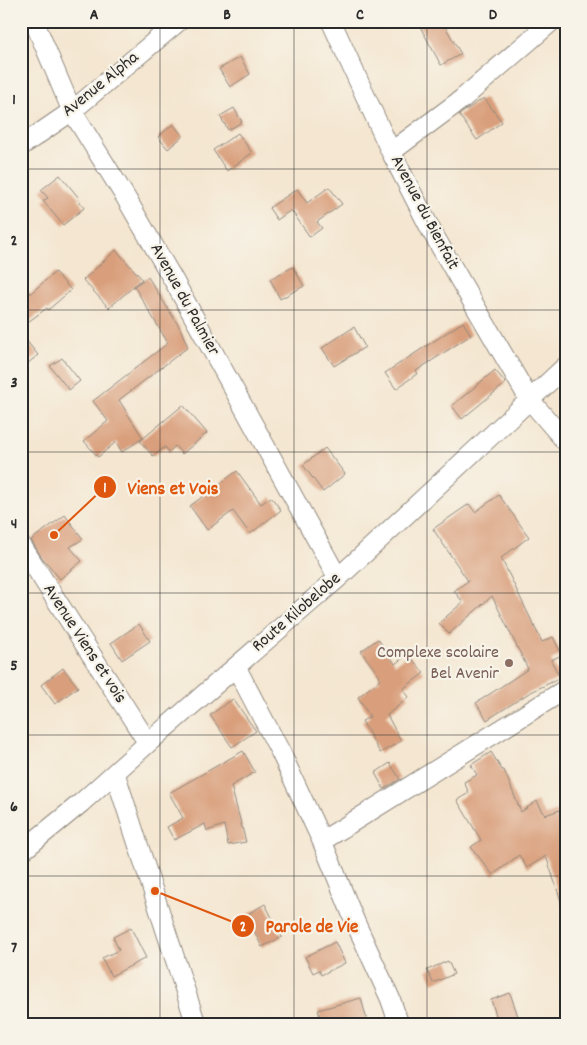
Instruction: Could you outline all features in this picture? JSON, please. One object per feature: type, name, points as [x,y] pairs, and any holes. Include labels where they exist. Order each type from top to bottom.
[{"type":"street","name":"Avenue du Palmier","points":[[34,21],[72,111],[126,198],[174,282],[338,578]]},
{"type":"street","name":"Avenue Alpha","points":[[21,146],[72,111],[179,21]]},
{"type":"street","name":"Avenue du Bienfait","points":[[331,21],[391,152],[432,232],[529,399],[566,442]]},
{"type":"street","points":[[391,152],[462,99],[552,21]]},
{"type":"street","name":"Route Kilobelobe","points":[[21,852],[115,774],[148,742],[338,578],[566,366]]},
{"type":"street","name":"Avenue Viens et vois","points":[[21,545],[148,742]]},
{"type":"street","points":[[236,667],[281,753],[322,841],[356,924],[390,998],[399,1024]]},
{"type":"street","points":[[322,841],[566,689]]},
{"type":"street","points":[[115,774],[196,1024]]},
{"type":"building","points":[[417,21],[442,21],[461,54],[441,65]]},
{"type":"building","points":[[240,57],[250,74],[230,87],[219,69]]},
{"type":"building","points":[[484,98],[502,122],[477,140],[459,115]]},
{"type":"building","points":[[234,108],[242,122],[228,130],[220,116]]},
{"type":"building","points":[[173,124],[183,136],[168,149],[158,137]]},
{"type":"building","points":[[238,133],[252,153],[227,171],[213,150]]},
{"type":"building","points":[[60,175],[79,198],[84,208],[63,225],[43,201],[48,198],[41,190]]},
{"type":"building","points":[[329,187],[342,204],[317,222],[322,228],[310,237],[291,210],[277,220],[269,208],[297,189],[307,203]]},
{"type":"building","points":[[116,250],[142,279],[109,308],[83,280]]},
{"type":"building","points":[[293,267],[304,286],[280,299],[270,279]]},
{"type":"building","points":[[55,272],[71,290],[48,310],[47,308],[21,327],[21,282],[30,294]]},
{"type":"building","points":[[148,277],[180,328],[188,347],[119,400],[143,438],[122,452],[116,442],[98,457],[84,441],[108,421],[93,401],[168,343],[134,286]]},
{"type":"building","points":[[463,322],[471,335],[416,371],[418,373],[396,389],[385,373]]},
{"type":"building","points":[[354,327],[365,347],[334,366],[322,348]]},
{"type":"building","points":[[21,334],[38,355],[21,369]]},
{"type":"building","points":[[62,358],[80,381],[69,390],[50,366]]},
{"type":"building","points":[[495,370],[506,383],[462,419],[452,406]]},
{"type":"building","points":[[183,405],[207,433],[182,454],[175,446],[169,452],[165,447],[153,456],[140,441]]},
{"type":"building","points":[[325,448],[345,474],[323,492],[303,465]]},
{"type":"building","points":[[237,471],[261,504],[271,497],[281,510],[250,534],[233,511],[207,530],[190,506]]},
{"type":"building","points":[[499,495],[529,537],[501,558],[542,642],[553,637],[562,655],[551,660],[560,678],[529,693],[487,720],[476,703],[528,669],[492,596],[449,634],[439,623],[463,602],[454,591],[468,581],[433,529],[469,504],[475,512]]},
{"type":"building","points":[[65,515],[83,539],[70,547],[82,561],[60,579],[41,556],[31,540]]},
{"type":"building","points":[[139,624],[150,641],[122,660],[111,643]]},
{"type":"building","points":[[378,639],[395,664],[408,654],[424,673],[403,689],[409,697],[387,715],[401,741],[380,753],[362,721],[370,717],[358,697],[380,680],[378,678],[380,677],[361,651]]},
{"type":"building","points":[[63,668],[78,687],[55,704],[41,685]]},
{"type":"building","points":[[233,699],[256,731],[232,747],[210,715]]},
{"type":"building","points":[[243,751],[255,772],[231,786],[246,842],[228,845],[224,825],[207,831],[205,824],[174,840],[167,827],[183,818],[169,793]]},
{"type":"building","points":[[491,752],[502,770],[504,770],[521,812],[537,801],[545,815],[560,810],[566,826],[566,907],[563,907],[546,856],[527,868],[519,855],[493,875],[471,847],[481,840],[457,800],[469,793],[464,782],[477,775],[471,765]]},
{"type":"building","points":[[390,763],[400,779],[384,789],[375,773]]},
{"type":"building","points":[[265,904],[282,937],[262,947],[246,915]]},
{"type":"building","points":[[131,928],[146,958],[111,976],[102,958],[119,950],[113,937]]},
{"type":"building","points":[[335,942],[345,963],[321,975],[319,970],[313,973],[305,957]]},
{"type":"building","points":[[448,961],[454,974],[433,983],[427,970]]},
{"type":"building","points":[[510,993],[519,1019],[499,1024],[491,1000]]},
{"type":"building","points":[[361,998],[368,1024],[322,1024],[318,1010]]},
{"type":"place","name":"Viens et Vois","points":[[54,535]]},
{"type":"place","name":"Complexe scolaire Bel Avenir","points":[[509,663]]},
{"type":"place","name":"Parole de Vie","points":[[155,891]]}]
